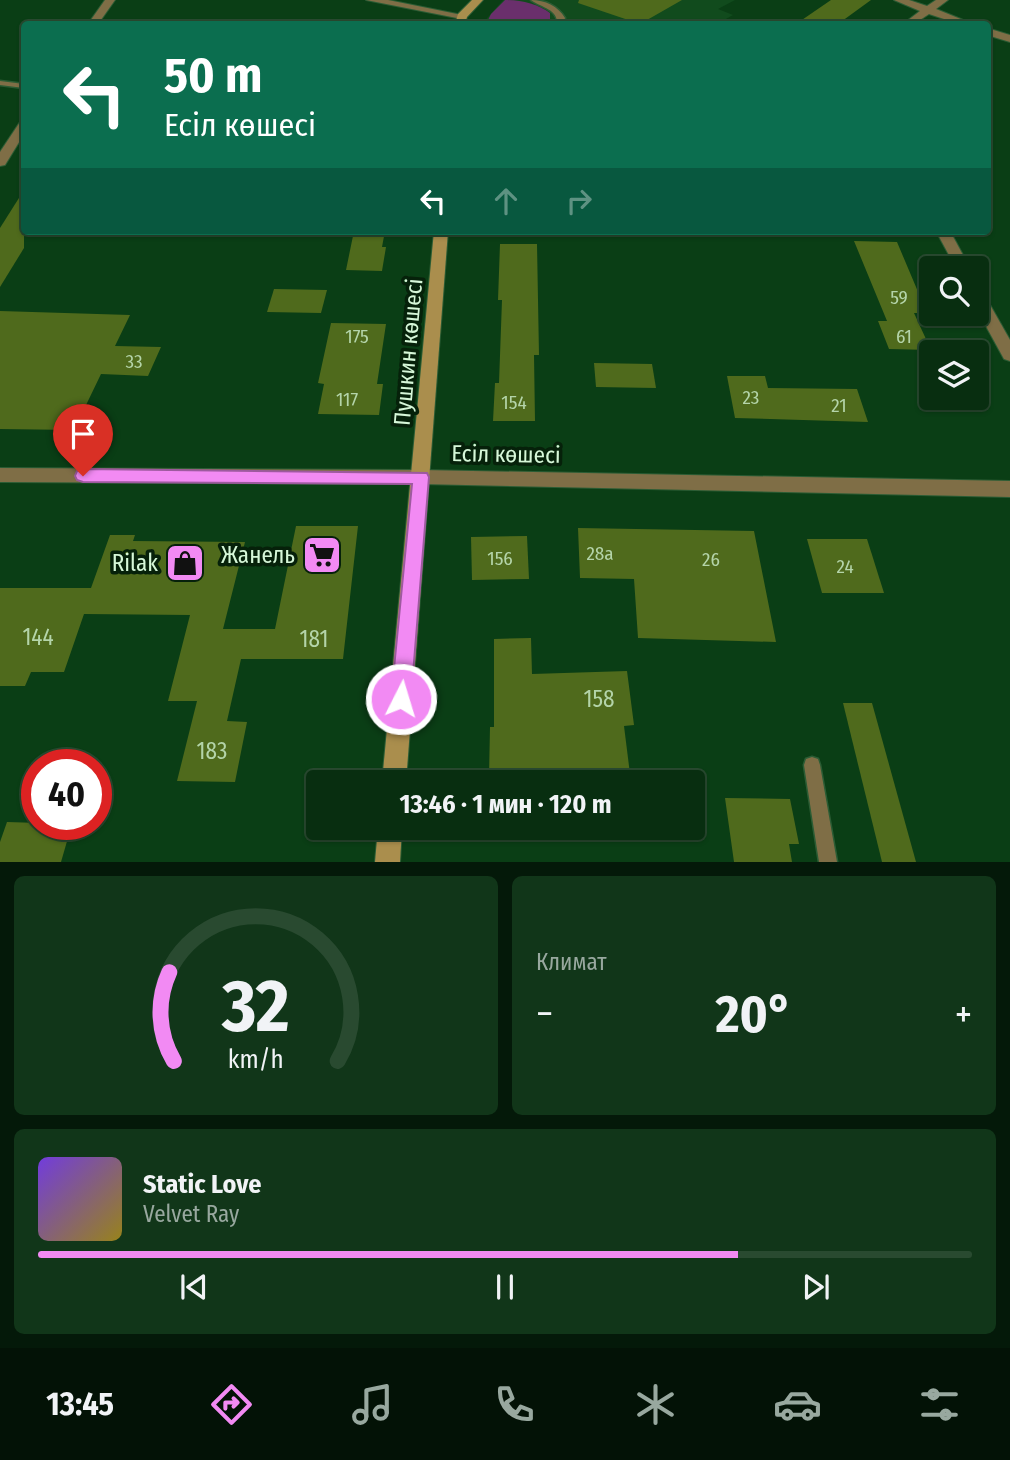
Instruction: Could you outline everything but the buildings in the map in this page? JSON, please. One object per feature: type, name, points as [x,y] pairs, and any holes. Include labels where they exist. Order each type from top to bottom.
[{"type":"street","points":[[95,21],[110,0]]},
{"type":"street","points":[[371,0],[461,20],[478,0]]},
{"type":"street","points":[[899,0],[959,21]]},
{"type":"street","points":[[912,21],[943,0]]},
{"type":"street","points":[[991,32],[1010,39]]},
{"type":"street","points":[[0,162],[21,130]]},
{"type":"street","name":"Пушкин көшесі","points":[[395,770],[440,235]]},
{"type":"street","points":[[945,235],[956,256]]},
{"type":"street","points":[[989,317],[1010,355]]},
{"type":"street","name":"Есіл көшесі","points":[[0,475],[421,477],[1010,489]]},
{"type":"street","points":[[387,862],[389,840]]},
{"type":"lane","points":[[535,0],[557,11],[560,21]]},
{"type":"lane","points":[[0,83],[21,86]]},
{"type":"lane","points":[[812,765],[828,862]]},
{"type":"shaded area","points":[[503,0],[735,0],[718,9],[733,15],[722,21],[485,21]]},
{"type":"shaded area","points":[[505,0],[540,7],[550,13],[550,19],[488,21]]},
{"type":"place","name":"Жанель","points":[[322,555]]},
{"type":"place","name":"Rilak","points":[[185,563]]},
{"type":"route","points":[[83,476],[421,477],[401,699]]}]
